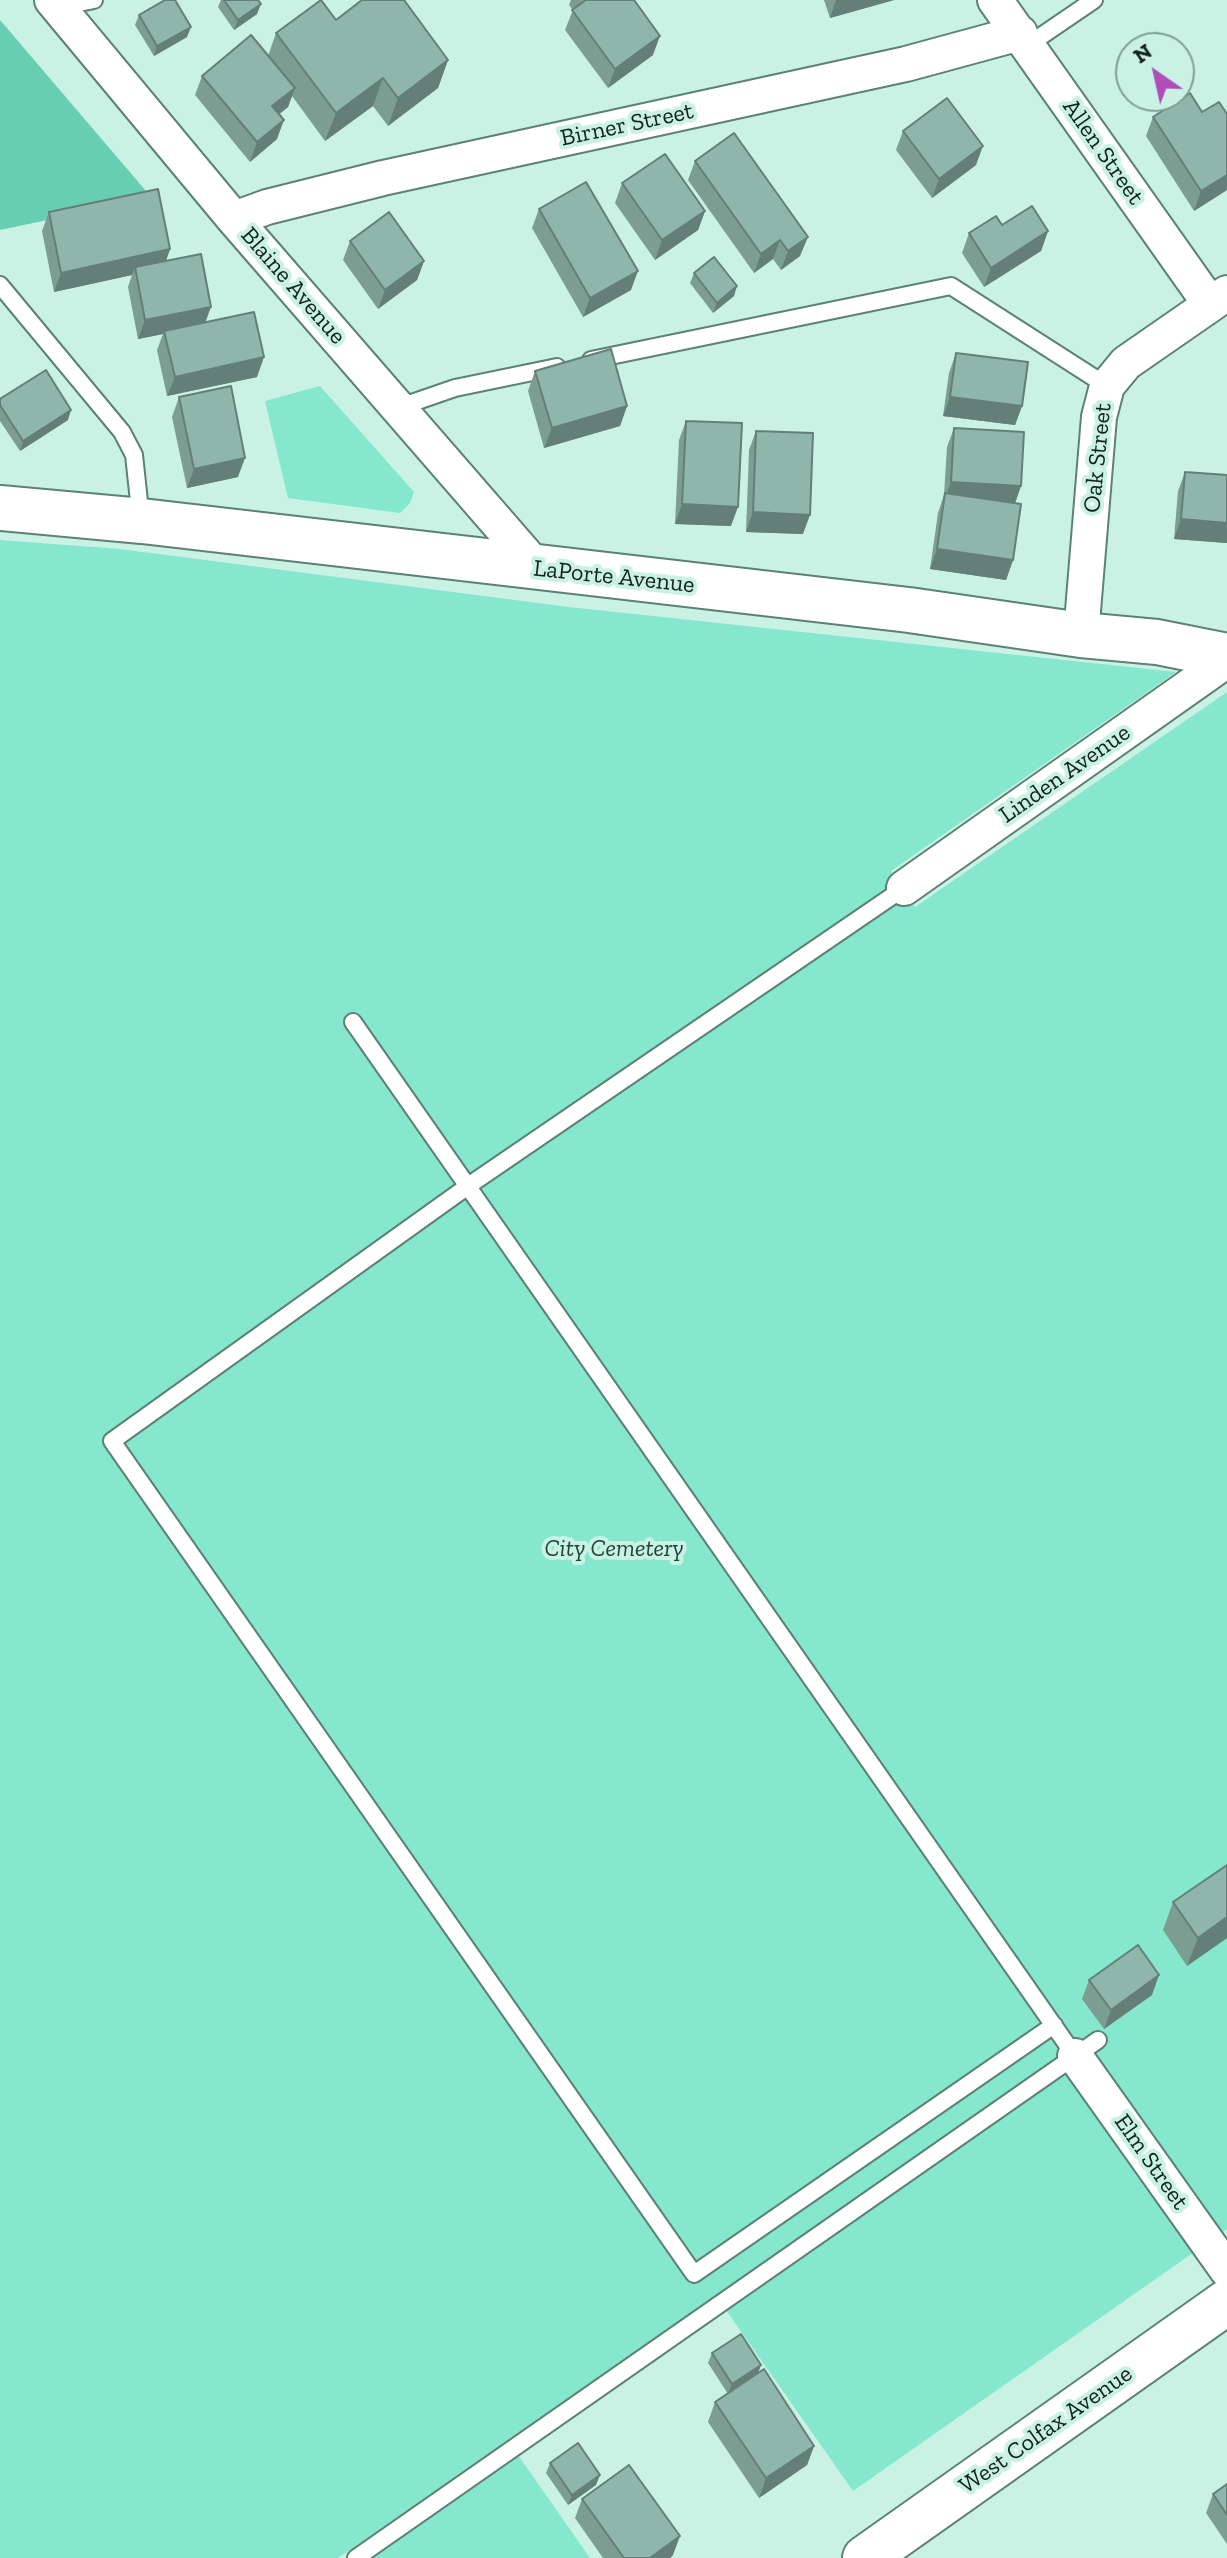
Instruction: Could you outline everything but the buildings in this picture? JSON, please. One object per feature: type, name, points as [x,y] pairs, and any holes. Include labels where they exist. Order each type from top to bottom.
[{"type":"street","name":"Allen Street","points":[[995,0],[1219,299]]},
{"type":"street","name":"Blaine Avenue","points":[[55,4],[234,219],[538,569]]},
{"type":"street","name":"Birner Street","points":[[234,219],[267,207],[383,178],[1024,39]]},
{"type":"street","name":"Oak Street","points":[[1081,635],[1099,417],[1107,386],[1126,363],[1219,299]]},
{"type":"street","name":"LaPorte Avenue","points":[[0,508],[142,521],[909,610],[1081,635],[1157,642],[1227,658]]},
{"type":"street","name":"Linden Avenue","points":[[904,888],[1227,658]]},
{"type":"street","name":"Elm Street","points":[[1086,2048],[1227,2270]]},
{"type":"street","name":"West Colfax Avenue","points":[[865,2558],[1227,2302]]},
{"type":"lane","points":[[55,4],[94,0]]},
{"type":"lane","points":[[1024,39],[1094,0]]},
{"type":"lane","points":[[0,285],[122,432],[134,455],[142,521]]},
{"type":"lane","points":[[400,407],[455,388],[951,286],[1107,386]]},
{"type":"lane","points":[[904,888],[468,1186],[112,1441],[694,2274],[1054,2025]]},
{"type":"lane","points":[[353,1022],[1054,2025],[1086,2048],[356,2558]]},
{"type":"green space","points":[[0,20],[152,198],[0,230]]},
{"type":"green space","points":[[320,386],[414,492],[410,503],[400,513],[288,498],[265,401]]},
{"type":"green space","name":"City Cemetery","points":[[0,540],[120,549],[569,607],[1176,672],[891,871],[915,907],[1227,692],[1227,2229],[853,2491],[726,2310],[963,2142],[955,2129],[338,2558],[0,2558]]},
{"type":"green space","points":[[518,2455],[590,2558],[369,2558]]}]
